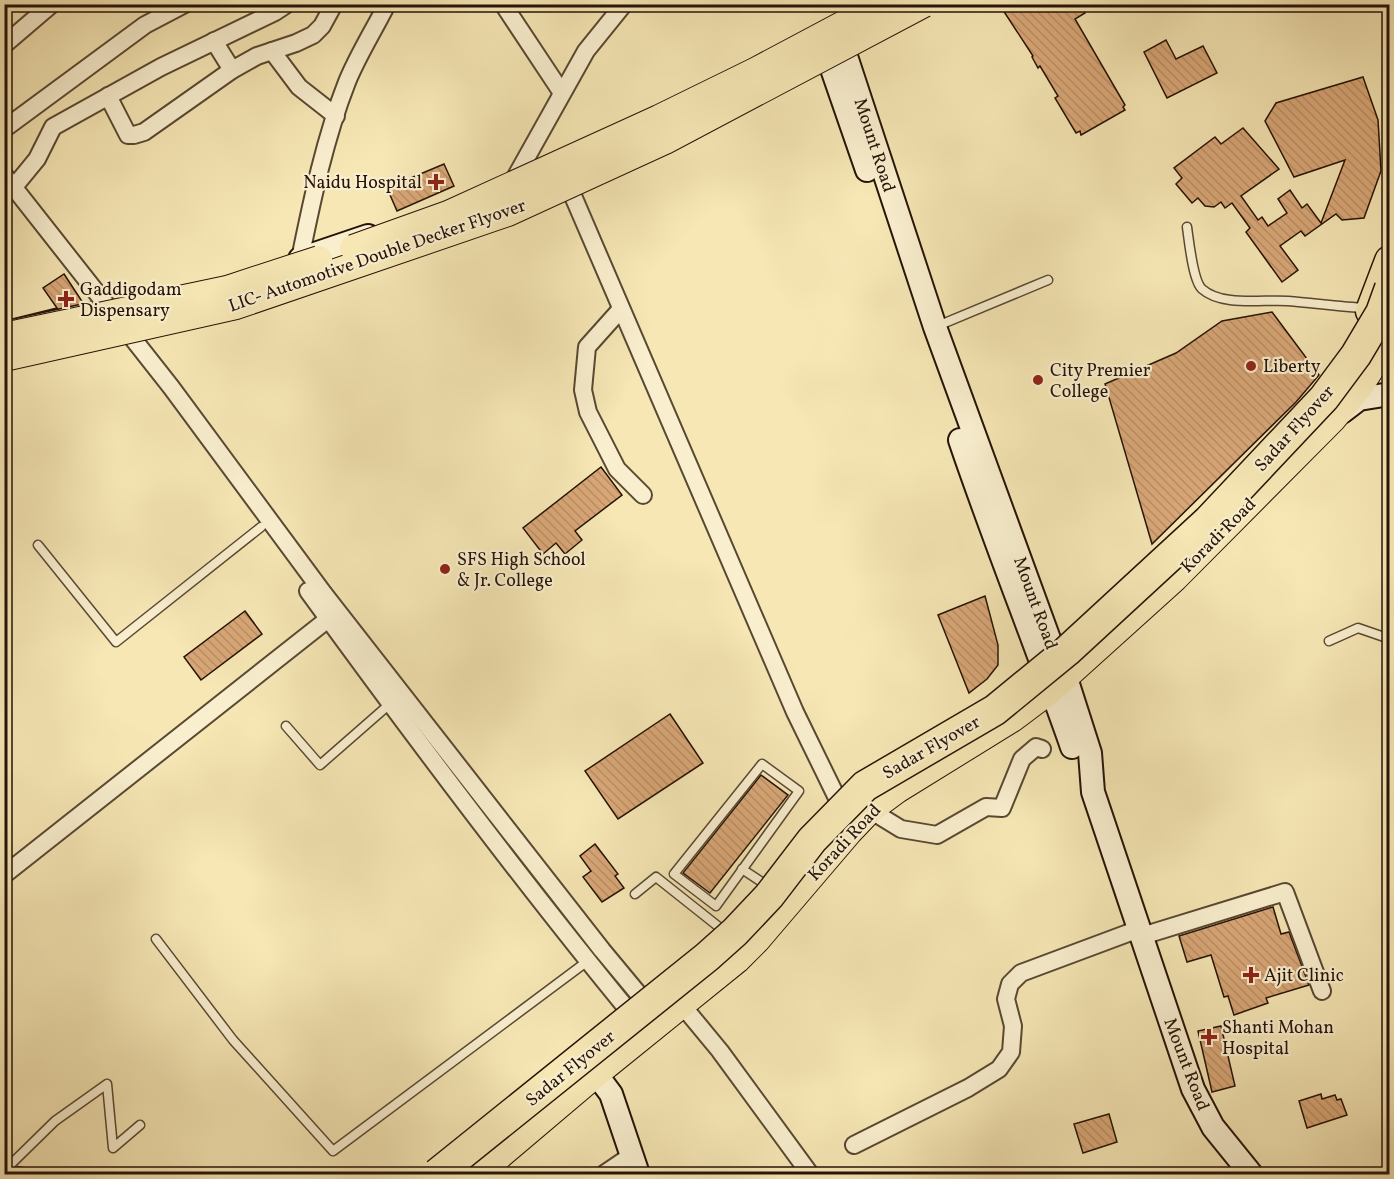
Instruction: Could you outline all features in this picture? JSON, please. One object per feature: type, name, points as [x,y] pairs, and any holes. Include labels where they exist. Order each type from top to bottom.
[{"type":"highway","points":[[1380,347],[1389,261]]},
{"type":"highway","name":"Sadar Flyover","points":[[437,1174],[735,932],[769,896],[812,840],[865,786],[995,710],[1067,651],[1147,579],[1208,521],[1324,398],[1356,355],[1384,304]]},
{"type":"highway","name":"Sadar Flyover","points":[[453,1174],[601,1056],[744,935],[842,822],[873,792],[1005,713],[1038,688],[1179,561],[1309,431],[1339,396],[1368,356],[1384,304]]},
{"type":"main road","name":"LIC- Automotive Double Decker Flyover","points":[[4,336],[227,289],[448,214],[659,118],[755,71],[881,4]]},
{"type":"main road","name":"LIC- Automotive Double Decker Flyover","points":[[4,358],[236,306],[508,213],[665,141],[924,4]]},
{"type":"main road","points":[[419,1174],[471,1131],[578,1052],[685,966],[724,931],[766,885],[809,831],[854,785],[884,763],[963,717],[1006,688],[1047,655],[1171,544],[1240,474],[1338,368],[1380,347]]},
{"type":"main road","name":"Koradi Road","points":[[478,1174],[757,940],[870,810],[897,790],[1012,719],[1059,683],[1175,578],[1333,419],[1360,386],[1380,347]]},
{"type":"street","points":[[4,45],[52,4]]},
{"type":"street","points":[[4,129],[145,25],[185,4]]},
{"type":"street","points":[[287,4],[275,12],[160,67],[53,127],[37,159],[9,181],[104,305],[588,961],[635,1004],[654,1027]]},
{"type":"street","points":[[108,96],[128,135],[144,132],[232,70],[257,56],[296,43],[314,34],[322,26],[334,4]]},
{"type":"street","points":[[302,289],[300,259],[310,207],[336,116],[348,81],[387,4]]},
{"type":"street","points":[[503,4],[562,93]]},
{"type":"street","points":[[515,178],[586,51],[624,4]]},
{"type":"street","points":[[4,330],[104,305],[224,286],[443,210],[661,112],[866,4]]},
{"type":"street","points":[[4,363],[229,313],[451,241],[678,141],[937,4]]},
{"type":"street","name":"Mount Road","points":[[826,26],[935,327],[1047,655],[1090,753],[1093,792],[1193,1089],[1213,1127],[1251,1174]]},
{"type":"street","points":[[214,41],[232,70]]},
{"type":"street","points":[[272,51],[299,87],[336,116]]},
{"type":"street","points":[[837,58],[988,522],[1047,655]]},
{"type":"street","points":[[570,189],[795,712],[838,800]]},
{"type":"street","points":[[621,309],[587,347],[583,390],[588,412],[617,469],[643,495]]},
{"type":"street","points":[[127,336],[261,527],[333,616]]},
{"type":"street","points":[[1333,419],[1359,399],[1389,394]]},
{"type":"street","points":[[4,875],[333,616]]},
{"type":"street","points":[[396,699],[602,950],[635,1004]]},
{"type":"street","points":[[870,810],[901,829],[937,835],[986,807],[1002,808],[1022,759],[1036,747],[1042,749]]},
{"type":"street","points":[[854,1145],[968,1088],[999,1069],[1011,1052],[1013,1026],[1006,999],[1010,984],[1021,973],[1140,932],[1285,892],[1322,991]]},
{"type":"street","points":[[682,1005],[720,1051],[810,1174]]},
{"type":"street","points":[[596,1074],[611,1094],[635,1165],[604,1174]]},
{"type":"lane","points":[[1187,227],[1193,266],[1201,288],[1215,297],[1249,301],[1384,304]]},
{"type":"lane","points":[[935,327],[1048,280]]},
{"type":"lane","points":[[38,545],[116,642],[261,527]]},
{"type":"lane","points":[[1329,641],[1358,628],[1389,639]]},
{"type":"lane","points":[[286,726],[320,765],[396,699]]},
{"type":"lane","points":[[762,764],[799,791],[742,869],[716,906],[674,874],[762,764]]},
{"type":"lane","points":[[742,869],[766,885]]},
{"type":"lane","points":[[635,894],[656,877],[724,931]]},
{"type":"lane","points":[[156,939],[233,1040],[333,1151],[602,950]]},
{"type":"lane","points":[[30,1174],[6,1169],[55,1121],[107,1084],[113,1148],[140,1125]]},
{"type":"building","points":[[999,4],[1080,4],[1085,13],[1075,19],[1125,105],[1123,107],[1125,110],[1081,135],[1080,131],[1076,133],[1055,98],[1058,96]]},
{"type":"building","points":[[1166,40],[1176,59],[1203,46],[1217,73],[1167,98],[1144,52]]},
{"type":"building","points":[[1363,77],[1378,120],[1381,171],[1364,218],[1342,220],[1336,214],[1305,236],[1301,231],[1280,246],[1298,270],[1282,282],[1246,232],[1250,228],[1232,203],[1225,208],[1221,202],[1214,207],[1205,206],[1198,198],[1192,203],[1176,184],[1182,178],[1174,168],[1215,137],[1221,144],[1243,128],[1279,169],[1241,196],[1258,220],[1262,217],[1268,226],[1287,213],[1278,199],[1290,190],[1302,208],[1307,204],[1321,223],[1345,160],[1294,177],[1265,121],[1276,103]]},
{"type":"building","points":[[444,164],[454,186],[397,211],[387,188]]},
{"type":"building","points":[[64,274],[83,303],[91,302],[4,321],[57,308],[43,288]]},
{"type":"building","points":[[1272,312],[1319,375],[1296,402],[1152,544],[1105,384],[1176,353],[1222,321]]},
{"type":"building","points":[[601,467],[622,495],[575,531],[582,540],[565,554],[556,543],[543,554],[523,528]]},
{"type":"building","points":[[985,596],[998,645],[998,665],[987,679],[969,693],[938,615]]},
{"type":"building","points":[[245,611],[262,634],[201,680],[184,657]]},
{"type":"building","points":[[670,714],[703,763],[618,819],[585,771]]},
{"type":"building","points":[[761,775],[788,795],[710,893],[683,873]]},
{"type":"building","points":[[595,844],[618,874],[615,876],[624,888],[602,902],[583,877],[591,871],[580,856]]},
{"type":"building","points":[[1273,907],[1281,934],[1289,932],[1309,985],[1266,998],[1268,1003],[1234,1015],[1228,996],[1224,997],[1211,955],[1187,962],[1179,936]]},
{"type":"building","points":[[1221,1026],[1235,1086],[1212,1092],[1198,1031]]},
{"type":"building","points":[[1321,1094],[1322,1099],[1335,1095],[1337,1100],[1341,1099],[1347,1115],[1307,1128],[1299,1101]]},
{"type":"building","points":[[1109,1114],[1117,1142],[1083,1153],[1074,1124]]},
{"type":"railway","points":[[4,354],[111,333],[216,307],[372,260],[423,242],[524,202],[624,156],[771,82],[916,4]]},
{"type":"place","name":"Naidu Hospital","points":[[436,182]]},
{"type":"place","name":"Gaddigodam Dispensary","points":[[66,299]]},
{"type":"place","name":"Liberty","points":[[1251,366]]},
{"type":"place","name":"City Premier College","points":[[1038,380]]},
{"type":"place","name":"SFS High School & Jr. College","points":[[445,569]]},
{"type":"place","name":"Ajit Clinic","points":[[1251,975]]},
{"type":"place","name":"Shanti Mohan Hospital","points":[[1209,1037]]}]
